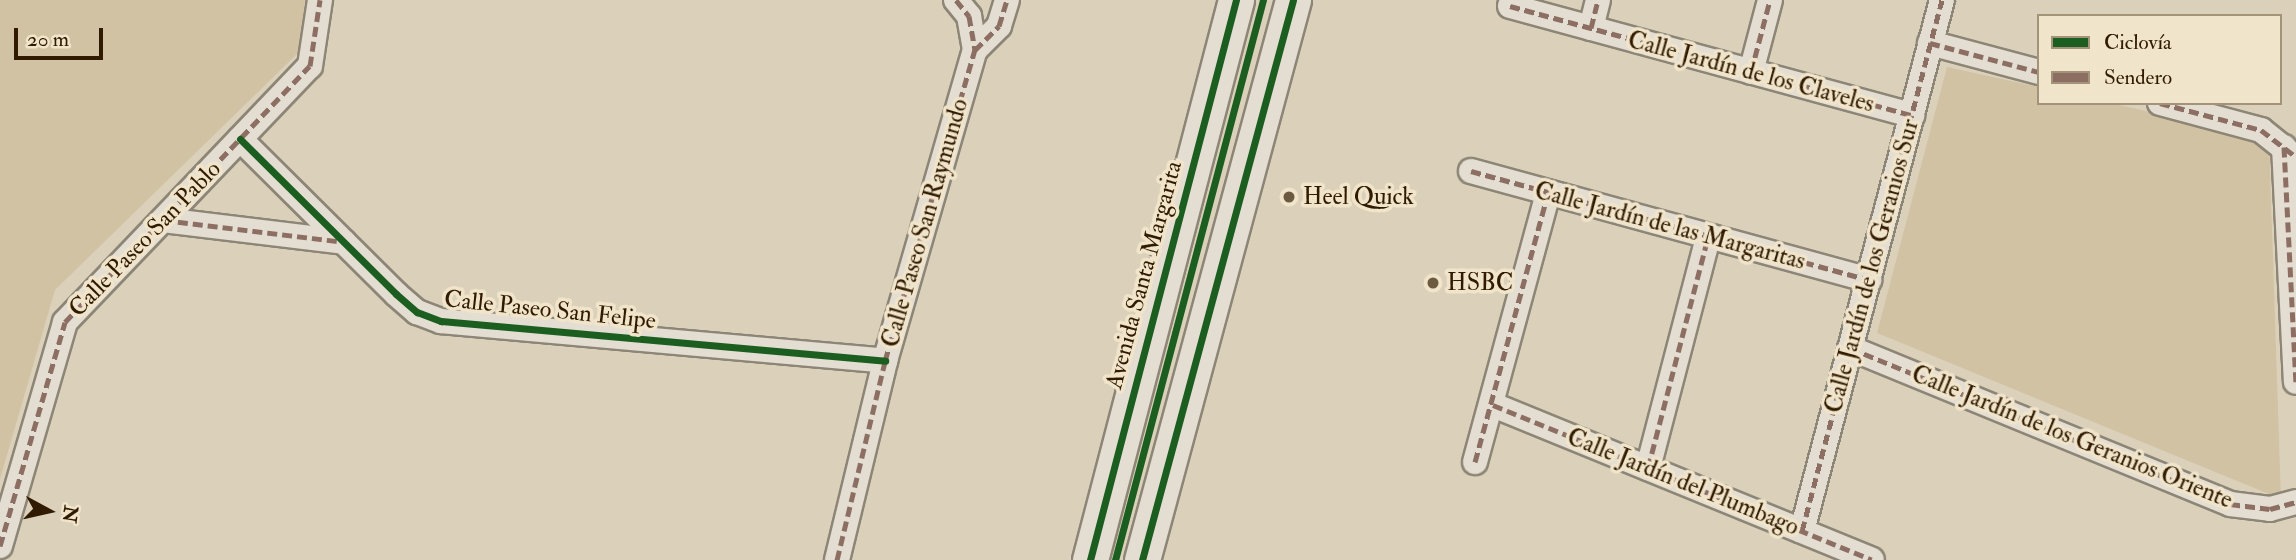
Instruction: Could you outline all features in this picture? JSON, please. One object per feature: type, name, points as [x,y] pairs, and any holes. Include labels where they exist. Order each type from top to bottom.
[{"type":"main road","name":"Avenida Santa Margarita","points":[[1090,560],[1236,0]]},
{"type":"main road","points":[[1142,560],[1293,0]]},
{"type":"street","name":"Calle Paseo San Pablo","points":[[0,546],[65,322],[310,66],[320,0]]},
{"type":"street","name":"Calle Paseo San Raymundo","points":[[838,560],[885,361],[975,50],[969,16],[956,0]]},
{"type":"street","name":"Calle Paseo San Raymundo","points":[[975,50],[999,26],[1007,0]]},
{"type":"street","points":[[1591,28],[1598,0]]},
{"type":"street","points":[[1751,72],[1770,0]]},
{"type":"street","name":"Calle Jardín de los Geranios Sur","points":[[1802,531],[1942,0]]},
{"type":"street","name":"Calle Jardín de los Claveles","points":[[1510,6],[1912,116]]},
{"type":"street","points":[[1930,43],[2037,71]]},
{"type":"street","points":[[2167,105],[2261,130],[2290,152],[2296,382]]},
{"type":"street","name":"Calle Paseo San Felipe","points":[[240,139],[417,312],[441,321],[885,361]]},
{"type":"street","name":"Calle Jardín de las Margaritas","points":[[1471,171],[1868,280]]},
{"type":"street","points":[[1475,462],[1493,405],[1548,193]]},
{"type":"street","points":[[163,220],[344,242]]},
{"type":"street","points":[[1648,468],[1708,237]]},
{"type":"street","name":"Calle Jardín de los Geranios Oriente","points":[[1850,348],[2230,504],[2270,509],[2296,502]]},
{"type":"street","name":"Calle Jardín del Plumbago","points":[[1493,405],[1872,560]]},
{"type":"shaded area","points":[[0,0],[305,0],[299,52],[55,290],[0,479]]},
{"type":"shaded area","points":[[1947,67],[2037,87],[2037,105],[2119,105],[2269,139],[2281,499],[1877,333]]},
{"type":"marked path","points":[[0,546],[65,322],[310,66],[320,0]]},
{"type":"marked path","points":[[956,0],[969,16],[975,50]]},
{"type":"marked path","points":[[837,560],[885,361],[975,50],[999,26],[1007,0]]},
{"type":"marked path","points":[[1591,28],[1598,0]]},
{"type":"marked path","points":[[1751,72],[1770,0]]},
{"type":"marked path","points":[[1802,531],[1942,0]]},
{"type":"marked path","points":[[1510,6],[1912,115]]},
{"type":"marked path","points":[[1930,43],[2037,71]]},
{"type":"marked path","points":[[2167,105],[2261,130],[2296,157]]},
{"type":"marked path","points":[[2284,147],[2296,382]]},
{"type":"marked path","points":[[1471,171],[1869,280]]},
{"type":"marked path","points":[[1475,462],[1548,193]]},
{"type":"marked path","points":[[163,220],[344,242]]},
{"type":"marked path","points":[[1648,468],[1708,237]]},
{"type":"marked path","points":[[1850,348],[2230,504],[2270,509],[2296,502]]},
{"type":"marked path","points":[[1493,405],[1872,560]]},
{"type":"cycle path","points":[[1090,560],[1236,0]]},
{"type":"cycle path","points":[[1115,560],[1263,0]]},
{"type":"cycle path","points":[[1142,560],[1293,0]]},
{"type":"cycle path","points":[[240,139],[396,294],[417,312],[441,321],[885,361]]},
{"type":"place","name":"Heel Quick","points":[[1289,197]]},
{"type":"place","name":"HSBC","points":[[1433,283]]}]
